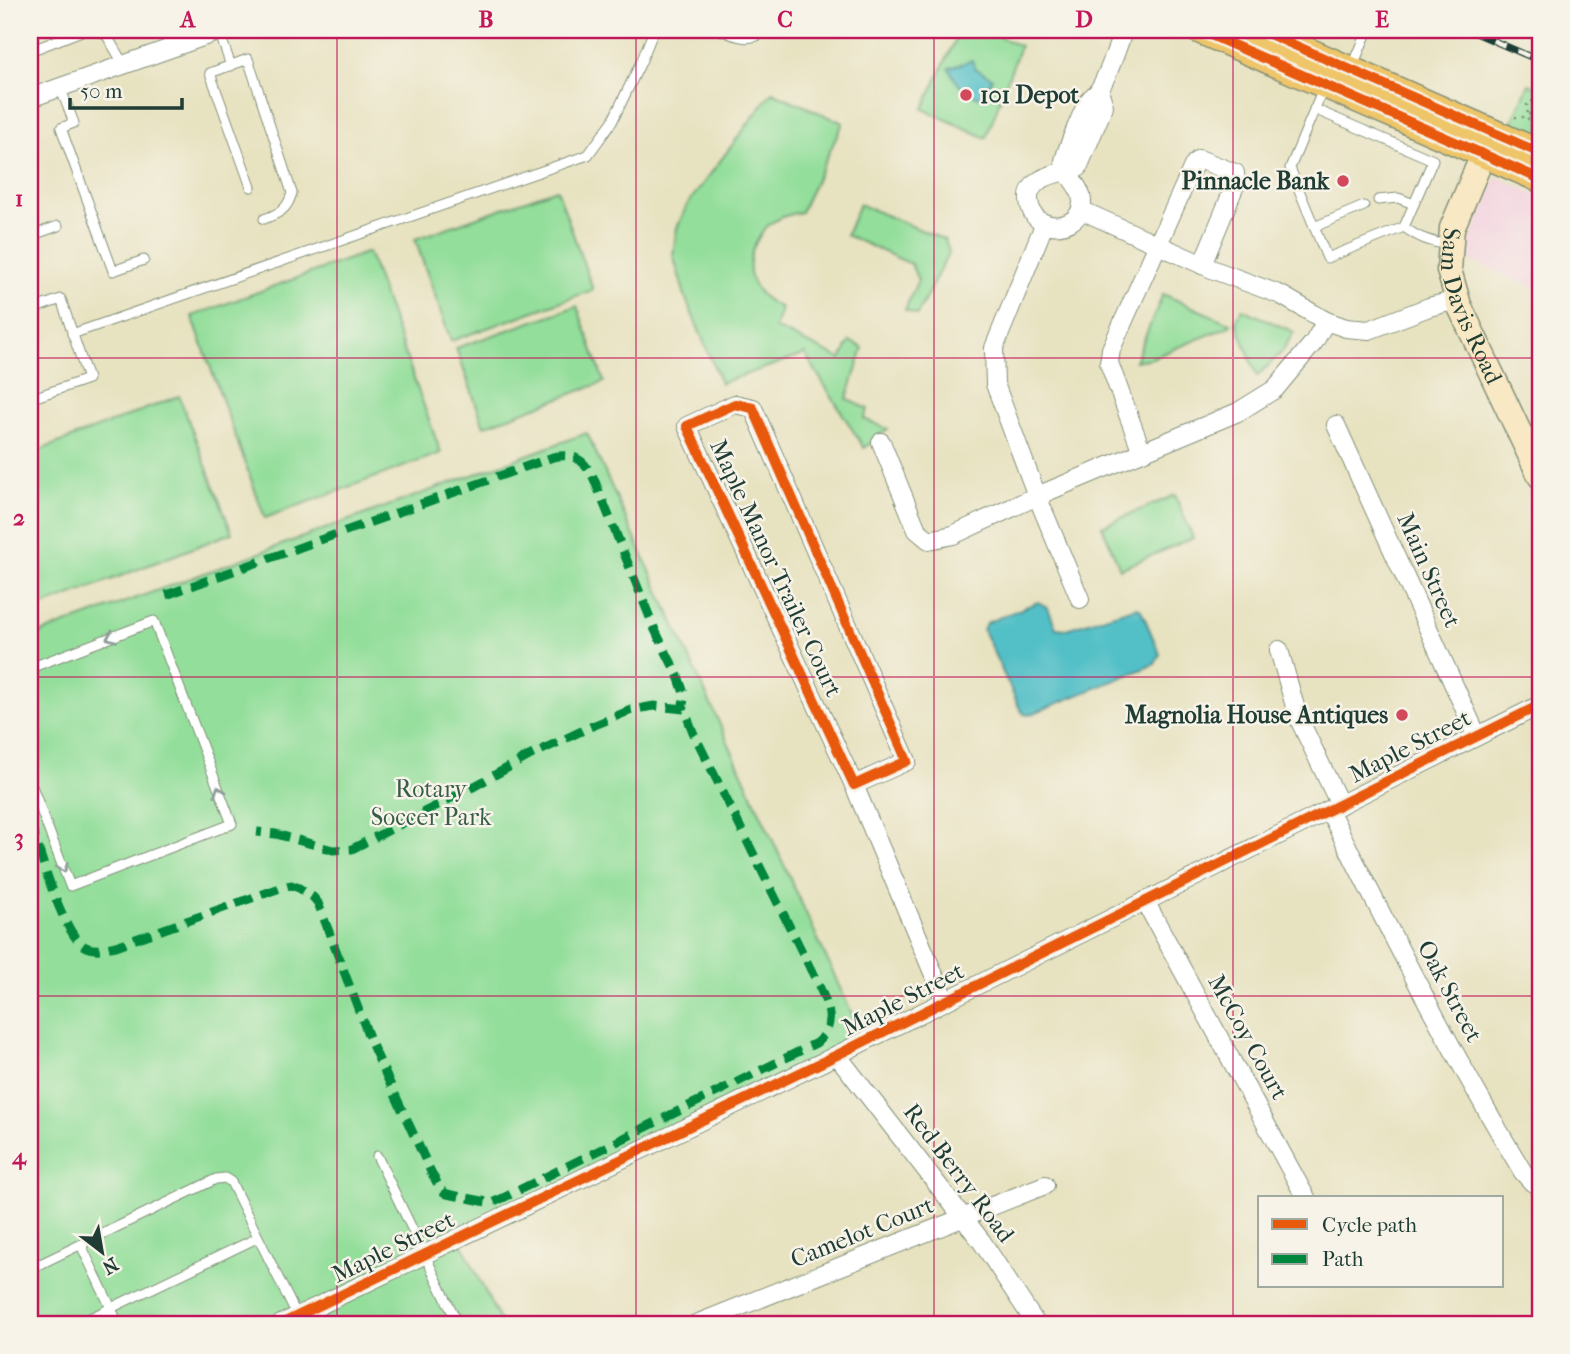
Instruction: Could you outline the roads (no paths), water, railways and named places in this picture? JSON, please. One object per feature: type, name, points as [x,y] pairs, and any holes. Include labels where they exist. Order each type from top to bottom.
[{"type":"main road","points":[[1199,30],[1324,85],[1488,143],[1540,153]]},
{"type":"main road","points":[[1260,30],[1351,70],[1488,143],[1540,179]]},
{"type":"street","points":[[30,98],[220,30]]},
{"type":"street","points":[[1066,172],[1052,173],[1029,190],[1028,202],[1033,215],[1044,225],[1060,225],[1072,220],[1081,211],[1082,198],[1078,185],[1066,172],[1063,159],[1088,102],[1099,90],[1124,30]]},
{"type":"street","name":"Sam Davis Road","points":[[1488,143],[1452,228],[1449,270],[1457,300],[1539,469]]},
{"type":"street","points":[[1142,452],[1109,363],[1111,349],[1194,163],[1199,159],[1235,173],[1236,183],[1202,265]]},
{"type":"street","points":[[1081,211],[1202,265],[1281,295],[1326,321],[1346,328],[1369,330],[1429,307],[1457,300]]},
{"type":"street","points":[[1044,225],[994,348],[995,384],[1037,496],[1080,599]]},
{"type":"street","points":[[881,442],[917,530],[929,540],[953,535],[1037,496],[1238,412],[1275,389],[1314,342],[1326,321]]},
{"type":"street","name":"Maple Manor Trailer Court","points":[[854,785],[907,761],[753,408],[735,404],[687,426],[854,785],[945,1001]]},
{"type":"street","name":"Main Street","points":[[1336,425],[1477,736]]},
{"type":"street","name":"Oak Street","points":[[1279,650],[1298,717],[1334,807],[1408,968],[1523,1172],[1540,1187]]},
{"type":"street","name":"Maple Street","points":[[289,1320],[837,1055],[1540,705]]},
{"type":"street","name":"McCoy Court","points":[[1145,901],[1305,1196]]},
{"type":"street","name":"Red Berry Road","points":[[837,1055],[964,1217],[1036,1324]]},
{"type":"street","name":"Camelot Court","points":[[696,1324],[1045,1185]]},
{"type":"lane","points":[[30,51],[84,30]]},
{"type":"lane","points":[[97,30],[107,36],[124,65]]},
{"type":"lane","points":[[164,30],[172,48]]},
{"type":"lane","points":[[220,30],[231,65]]},
{"type":"lane","points":[[72,334],[587,155],[612,122],[654,30]]},
{"type":"lane","points":[[720,30],[738,37],[752,38],[766,30]]},
{"type":"lane","points":[[1351,70],[1368,30]]},
{"type":"lane","points":[[251,187],[210,73],[248,59],[292,192],[289,204],[282,212],[264,219]]},
{"type":"lane","points":[[1314,109],[1433,160],[1404,227],[1327,258],[1290,168],[1314,109],[1324,85]]},
{"type":"lane","points":[[60,88],[74,123],[61,128],[113,271],[144,260]]},
{"type":"lane","points":[[1378,200],[1398,198],[1414,204]]},
{"type":"lane","points":[[1314,227],[1364,206]]},
{"type":"lane","points":[[30,236],[58,226]]},
{"type":"lane","points":[[1404,227],[1429,242],[1451,245]]},
{"type":"lane","points":[[30,310],[61,299],[88,379],[30,399]]},
{"type":"lane","points":[[30,668],[154,621],[232,824],[71,886],[30,781]]},
{"type":"lane","points":[[377,1156],[458,1324]]},
{"type":"lane","points":[[30,1269],[216,1179],[225,1178],[231,1182],[257,1238],[289,1320]]},
{"type":"lane","points":[[78,1324],[257,1238]]},
{"type":"lane","points":[[81,1245],[118,1324]]},
{"type":"water","points":[[972,60],[975,68],[992,78],[983,98],[962,88],[949,68]]},
{"type":"water","points":[[1038,602],[1048,608],[1056,628],[1066,629],[1137,607],[1141,610],[1160,654],[1155,664],[1029,715],[1024,714],[983,630],[986,623]]},
{"type":"railway","points":[[1469,30],[1540,61]]},
{"type":"place","name":"101 Depot","points":[[966,95]]},
{"type":"place","name":"Pinnacle Bank","points":[[1343,181]]},
{"type":"place","name":"Magnolia House Antiques","points":[[1402,715]]},
{"type":"park label","name":"Rotary Soccer Park","points":[[431,803]]}]
